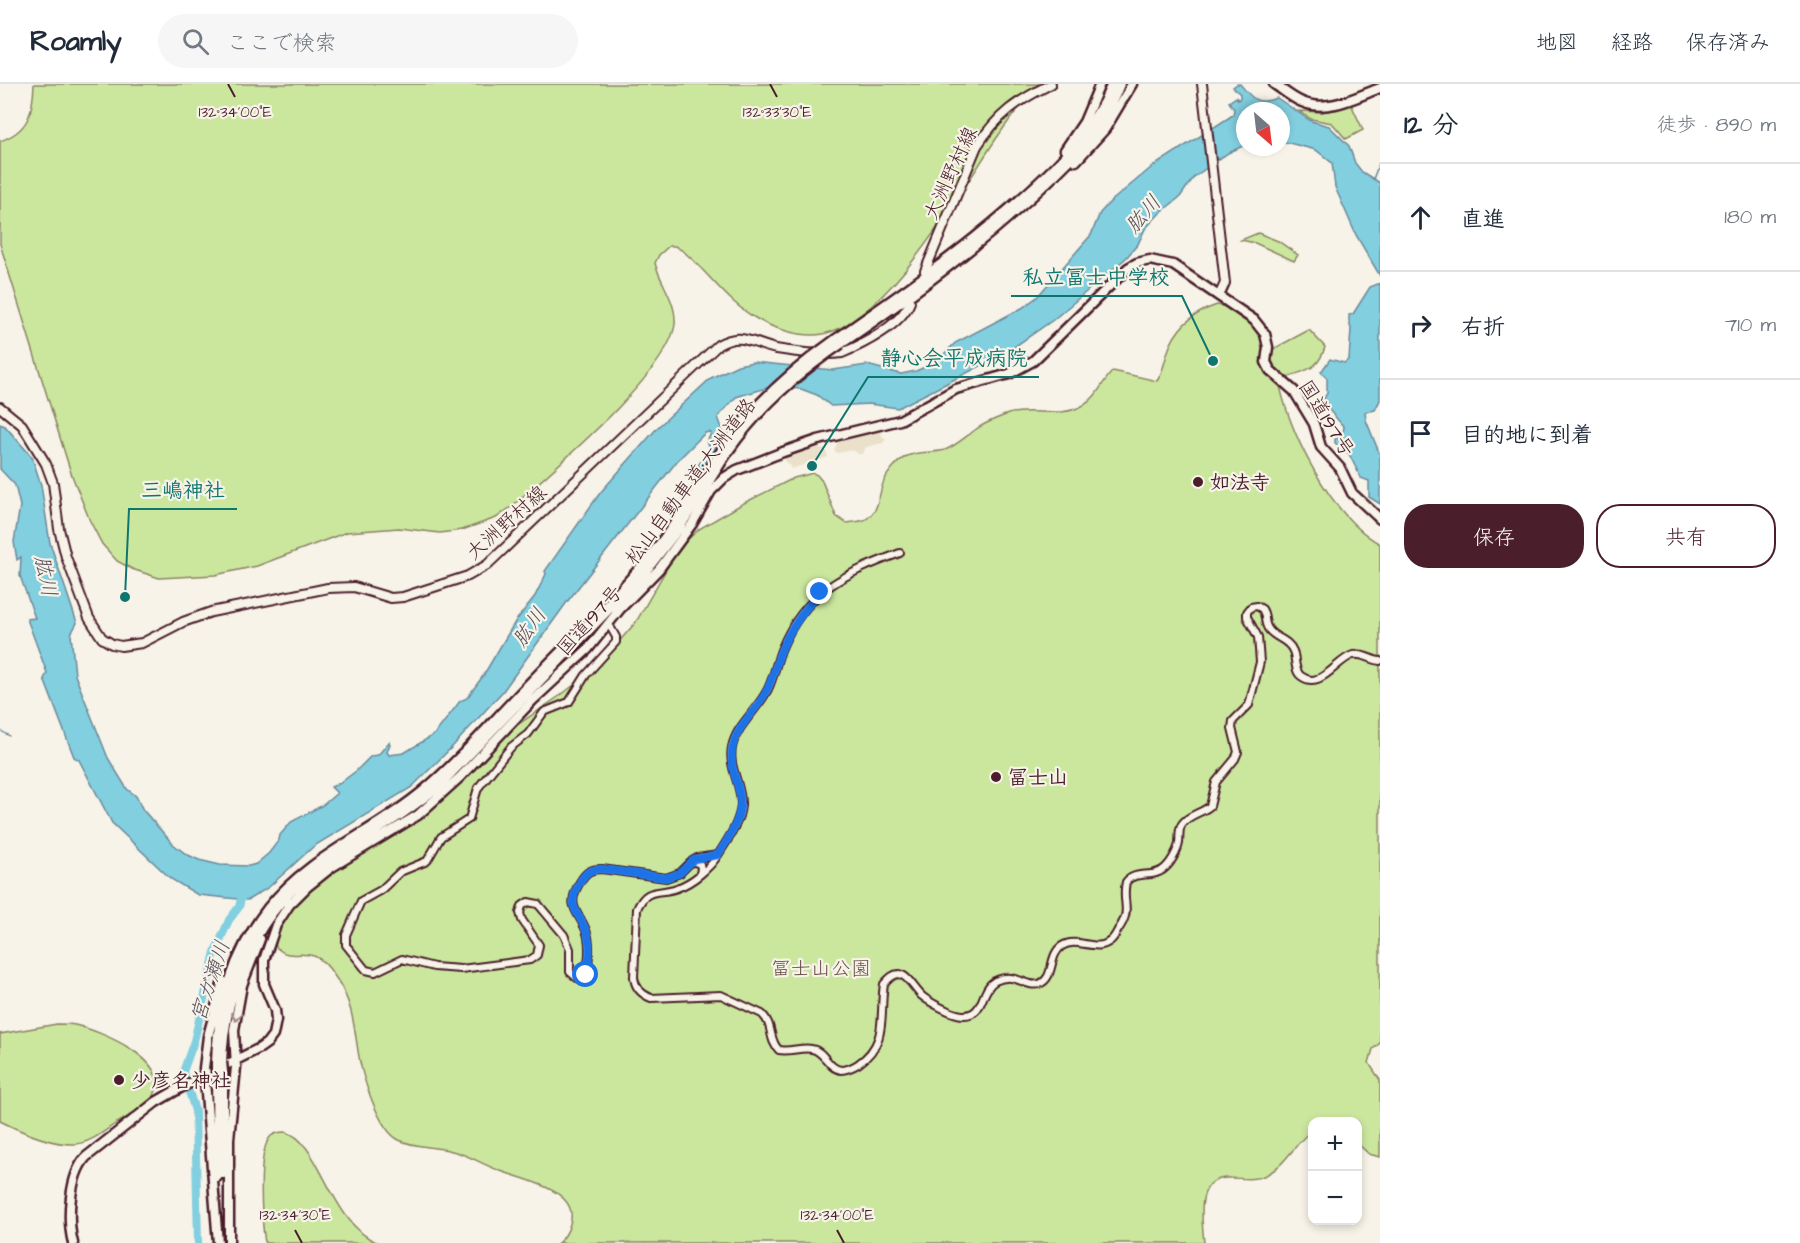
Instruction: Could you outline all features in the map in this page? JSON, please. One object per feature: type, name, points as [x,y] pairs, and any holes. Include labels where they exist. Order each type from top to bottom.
[{"type":"highway","points":[[1018,205],[1072,140],[1084,122],[1100,84]]},
{"type":"highway","name":"松山自動車道;大洲道路","points":[[1018,205],[1082,137],[1103,106],[1112,84]]},
{"type":"highway","name":"松山自動車道;大洲道路","points":[[219,1063],[227,1011],[236,981],[250,947],[279,904],[320,867],[411,809],[442,783],[646,571],[680,527],[745,419],[770,392],[795,369],[838,342],[964,248],[1062,169],[1081,148],[1104,116],[1120,84]]},
{"type":"highway","points":[[1018,205],[1051,184],[1084,153],[1105,129],[1132,84]]},
{"type":"highway","points":[[1274,84],[1303,102],[1324,106],[1380,88]]},
{"type":"highway","name":"国道197号","points":[[73,1243],[70,1222],[74,1184],[78,1166],[86,1157],[156,1102],[260,1048],[273,1035],[275,1010],[264,984],[264,960],[276,925],[289,905],[332,867],[418,815],[442,795],[534,700],[588,649],[670,554],[711,491],[724,478],[737,470],[818,440],[900,420],[956,389],[1021,369],[1039,355],[1116,277],[1137,263],[1160,261],[1173,266],[1244,312],[1261,328],[1268,347],[1266,362],[1270,370],[1294,391],[1314,424],[1321,447],[1340,468],[1352,493],[1380,519]]},
{"type":"highway","name":"松山自動車道;大洲道路","points":[[219,1243],[218,1027],[225,994],[237,960],[257,924],[280,894],[301,874],[334,850],[407,804],[452,764],[641,566],[674,524],[726,449]]},
{"type":"highway","points":[[227,1243],[229,1139],[236,1061],[234,1030],[242,985],[264,932],[279,904]]},
{"type":"highway","points":[[219,1243],[203,1077],[206,1048],[220,991],[237,952],[257,924]]},
{"type":"highway","name":"松山自動車道;大洲道路","points":[[219,1073],[227,1243]]},
{"type":"main road","name":"大洲野村線","points":[[925,270],[977,146],[988,129],[1015,103],[1052,84]]},
{"type":"main road","points":[[1202,84],[1225,284],[1219,296]]},
{"type":"main road","name":"大洲野村線","points":[[0,407],[22,425],[50,473],[63,544],[89,618],[102,638],[112,644],[130,646],[142,643],[198,616],[304,593],[334,587],[354,587],[391,598],[403,597],[468,576],[487,565],[718,345],[727,340],[741,338],[777,349],[842,353],[894,324],[907,312],[910,302]]},
{"type":"street","points":[[900,553],[869,564],[834,582],[809,604],[794,625],[781,651],[768,688],[734,740],[731,759],[740,791],[741,808],[718,855],[714,862],[683,886],[650,893],[640,902],[635,916],[634,977],[635,984],[644,996],[651,998],[725,996],[768,1019],[773,1042],[779,1050],[813,1049],[819,1052],[832,1067],[842,1070],[852,1068],[871,1053],[878,1043],[881,1034],[884,984],[893,975],[905,976],[926,999],[958,1015],[966,1015],[981,1005],[986,988],[999,980],[1007,977],[1016,978],[1032,984],[1045,981],[1056,952],[1061,946],[1079,942],[1098,946],[1110,941],[1125,919],[1126,882],[1129,878],[1155,873],[1166,868],[1178,848],[1179,831],[1183,822],[1210,806],[1216,782],[1238,752],[1232,728],[1233,722],[1249,705],[1260,662],[1257,637],[1246,617],[1251,607],[1257,606],[1262,609],[1268,629],[1290,645],[1299,675],[1304,678],[1324,676],[1350,656],[1363,655],[1380,660]]},
{"type":"street","points":[[609,623],[616,642],[586,675],[573,698],[569,702],[544,712],[528,734],[511,747],[478,789],[470,819],[441,837],[427,861],[400,872],[381,890],[361,901],[346,934],[345,945],[366,970],[375,972],[402,959],[434,967],[461,969],[530,960],[537,955],[539,945],[522,920],[520,913],[522,906],[534,902],[542,908],[564,935],[570,949],[570,972],[577,978],[582,978],[588,969],[588,935],[574,911],[572,902],[576,889],[585,874],[595,869],[602,869],[666,878],[680,873],[697,858],[718,855]]},
{"type":"street","points":[[692,861],[700,864],[700,873]]},
{"type":"shaded area","points":[[881,429],[882,436],[886,439],[883,443],[866,447],[862,454],[853,450],[837,453],[834,450],[837,444],[833,440],[851,439]]},
{"type":"shaded area","points":[[819,446],[820,449],[825,448],[828,457],[791,469],[786,463],[784,457]]},
{"type":"green space","points":[[34,84],[1038,84],[1001,132],[943,220],[897,280],[872,305],[847,324],[815,335],[798,334],[772,326],[746,312],[683,251],[675,246],[669,246],[659,255],[655,263],[671,300],[675,316],[675,324],[668,344],[631,394],[605,421],[552,471],[496,518],[462,530],[440,533],[399,528],[347,532],[257,566],[215,575],[159,578],[117,561],[102,544],[90,521],[71,473],[0,244],[0,141],[17,132],[28,119]]},
{"type":"green space","points":[[1351,104],[1363,130],[1346,139],[1332,123],[1311,119],[1299,111],[1323,112]]},
{"type":"green space","points":[[1258,233],[1278,241],[1298,255],[1294,261],[1255,243],[1241,240]]},
{"type":"green space","name":"冨士山公園","points":[[1217,305],[1231,308],[1261,330],[1271,352],[1309,330],[1325,347],[1319,361],[1310,368],[1286,378],[1278,375],[1283,397],[1301,445],[1328,493],[1362,531],[1380,544],[1380,1043],[1373,1049],[1369,1063],[1380,1080],[1380,1157],[1369,1154],[1362,1148],[1362,1117],[1308,1117],[1308,1134],[1273,1171],[1257,1178],[1218,1179],[1210,1184],[1205,1191],[1203,1201],[1204,1243],[558,1243],[568,1230],[571,1212],[566,1202],[558,1194],[546,1187],[464,1155],[445,1149],[405,1143],[391,1134],[378,1113],[367,1086],[346,995],[329,968],[317,957],[285,953],[276,947],[275,940],[284,919],[305,887],[419,813],[497,739],[597,667],[636,622],[678,549],[699,529],[794,478],[813,473],[822,481],[836,516],[846,523],[864,520],[876,508],[888,474],[905,457],[945,450],[983,425],[1008,414],[1075,409],[1093,398],[1113,371],[1157,381],[1175,336],[1192,317]]},
{"type":"green space","points":[[57,1024],[86,1028],[115,1040],[143,1058],[152,1069],[157,1081],[153,1097],[143,1106],[85,1142],[65,1144],[46,1140],[0,1121],[0,1034]]},
{"type":"green space","points":[[285,1132],[297,1138],[308,1150],[348,1219],[362,1233],[378,1243],[265,1243],[261,1187],[263,1156],[271,1136]]},
{"type":"water","name":"肱川","points":[[1240,84],[1256,100],[1265,101],[1277,98],[1283,102],[1236,102],[1236,149],[1194,177],[1180,197],[1145,229],[1138,244],[1126,258],[1053,320],[1004,354],[898,408],[869,404],[831,406],[817,395],[801,389],[770,387],[736,397],[718,417],[724,434],[715,452],[693,476],[710,448],[707,442],[711,433],[709,432],[705,433],[677,461],[567,602],[503,691],[454,745],[412,787],[314,846],[269,887],[248,900],[198,895],[171,879],[112,823],[79,760],[74,757],[44,679],[47,673],[27,619],[35,618],[20,576],[21,557],[17,560],[14,542],[20,506],[15,485],[0,469],[0,424],[5,426],[32,457],[41,485],[50,543],[77,623],[71,634],[75,675],[108,758],[127,789],[136,796],[143,810],[173,844],[186,854],[220,865],[249,866],[256,864],[269,853],[291,822],[323,805],[337,793],[331,787],[356,771],[371,756],[378,755],[389,742],[387,752],[389,755],[404,753],[435,734],[483,676],[515,622],[535,596],[546,574],[545,571],[600,493],[658,427],[711,378],[738,365],[753,362],[833,370],[867,365],[901,374],[916,371],[936,362],[955,343],[1022,308],[1037,297],[1091,235],[1100,213],[1109,203],[1152,167],[1233,115],[1234,109],[1229,102],[1236,97],[1238,100],[1240,94],[1233,87]]},
{"type":"water","points":[[1290,107],[1311,121],[1329,126],[1349,146],[1355,163],[1362,172],[1380,183],[1380,276],[1356,235],[1335,187],[1332,163],[1316,150],[1290,143]]},
{"type":"water","points":[[1380,283],[1380,400],[1375,410],[1365,412],[1380,455],[1380,504],[1369,497],[1369,481],[1361,478],[1349,454],[1335,443],[1335,439],[1342,437],[1344,427],[1322,402],[1327,393],[1327,378],[1321,372],[1330,359],[1344,363],[1349,359],[1351,329],[1349,315],[1353,314],[1370,287]]},
{"type":"waterway","points":[[1373,179],[1380,161]]},
{"type":"waterway","points":[[0,730],[9,736]]},
{"type":"waterway","name":"宮ガ瀬川","points":[[185,1081],[183,1072],[194,1041],[215,952],[229,920],[239,907],[243,891]]},
{"type":"waterway","name":"宮ガ瀬川","points":[[188,1088],[195,1111],[198,1243]]},
{"type":"place","name":"私立冨士中学校","points":[[1213,361]]},
{"type":"place","name":"静心会平成病院","points":[[812,466]]},
{"type":"place","name":"如法寺","points":[[1198,482]]},
{"type":"place","name":"三嶋神社","points":[[125,597]]},
{"type":"place","name":"冨士山","points":[[996,777]]},
{"type":"place","name":"少彦名神社","points":[[119,1080]]},
{"type":"route","points":[[586,975],[588,935],[574,911],[572,902],[573,895],[585,874],[595,869],[602,869],[666,878],[680,873],[694,859],[718,855],[741,808],[740,791],[731,759],[738,731],[763,699],[790,631],[820,592]]}]
